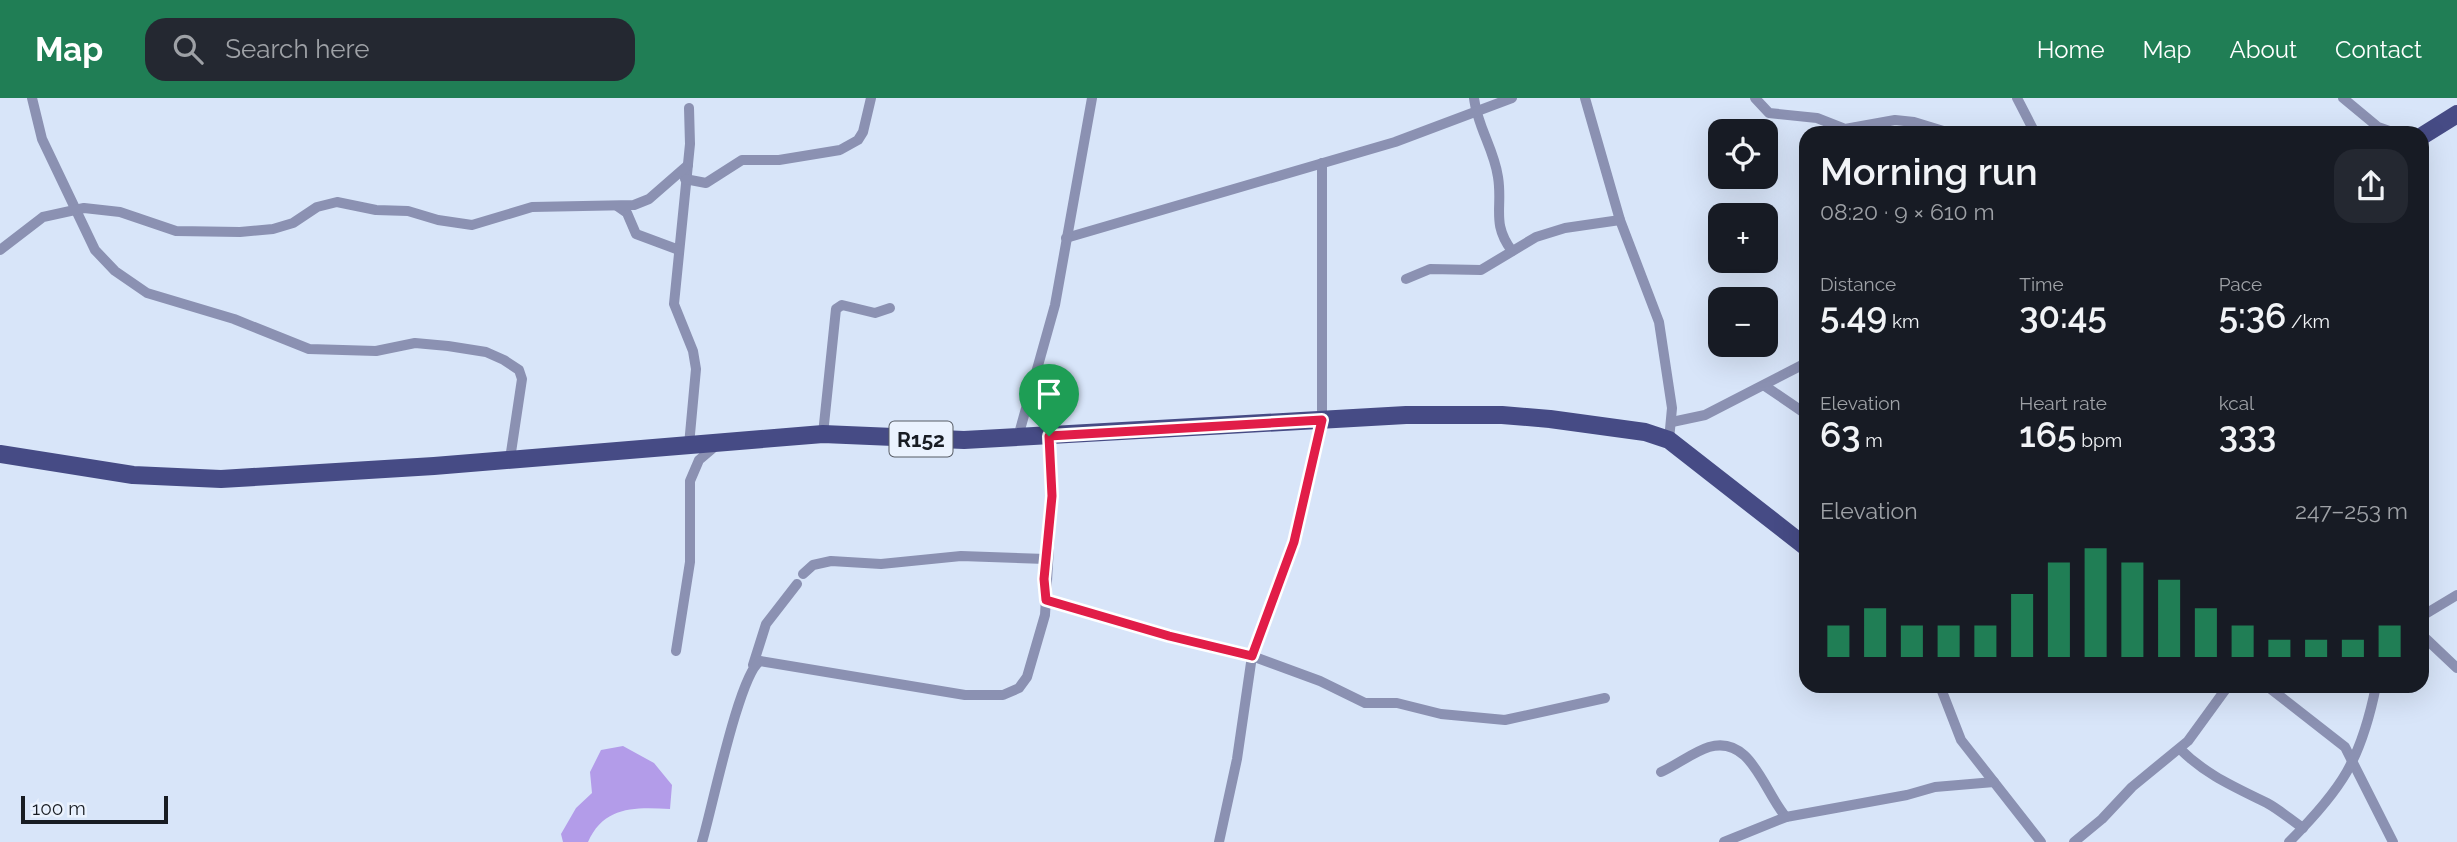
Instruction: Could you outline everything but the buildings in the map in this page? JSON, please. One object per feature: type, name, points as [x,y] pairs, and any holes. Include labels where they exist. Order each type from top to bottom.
[{"type":"main road","points":[[2429,132],[2457,114]]},
{"type":"main road","name":"R152","points":[[0,454],[133,475],[269,477],[824,434],[931,440],[1049,436],[1406,415],[1502,415],[1645,432],[1669,440],[1799,542]]},
{"type":"street","points":[[33,98],[41,139],[74,211],[101,259],[131,282],[161,299],[234,319],[309,349],[350,352],[430,344],[486,352],[504,360],[519,370],[522,379],[510,459]]},
{"type":"street","points":[[685,180],[706,183],[742,160],[779,160],[841,150],[863,132],[871,98]]},
{"type":"street","points":[[1018,437],[1049,330],[1093,98]]},
{"type":"street","points":[[1474,98],[1476,112],[1499,180],[1499,230],[1512,251]]},
{"type":"street","points":[[1066,238],[1395,142],[1512,98]]},
{"type":"street","points":[[1585,98],[1619,220],[1659,322],[1672,422],[1669,440]]},
{"type":"street","points":[[1755,98],[1769,113],[1817,118],[1834,126]]},
{"type":"street","points":[[2017,98],[2031,126]]},
{"type":"street","points":[[2343,98],[2377,126]]},
{"type":"street","points":[[689,108],[688,165],[674,303],[693,351],[696,369],[689,445]]},
{"type":"street","points":[[1867,126],[1895,120],[1927,126]]},
{"type":"street","points":[[1219,842],[1237,759],[1252,656],[1294,542],[1322,420],[1322,163]]},
{"type":"street","points":[[0,250],[43,217],[60,211],[89,208],[120,212],[176,231],[240,232],[273,229],[293,223],[317,207],[337,202],[376,210],[408,211],[438,220],[472,225],[532,207],[634,205],[649,199],[688,165]]},
{"type":"street","points":[[617,206],[627,213],[636,234],[679,250]]},
{"type":"street","points":[[1406,279],[1430,269],[1481,270],[1550,232],[1619,220]]},
{"type":"street","points":[[824,434],[836,309],[842,305],[880,313],[890,308]]},
{"type":"street","points":[[1672,422],[1705,415],[1799,367]]},
{"type":"street","points":[[1765,386],[1799,409]]},
{"type":"street","points":[[753,665],[769,660],[965,695],[1003,695],[1019,688],[1027,677],[1040,635],[1046,600],[1046,559],[1052,510],[1049,436]]},
{"type":"street","points":[[676,651],[690,562],[690,481],[699,460],[722,442]]},
{"type":"street","points":[[702,842],[742,692],[765,624],[813,565],[831,561],[881,564],[961,556],[1046,559]]},
{"type":"street","points":[[2429,612],[2457,595]]},
{"type":"street","points":[[1046,600],[1169,636],[1252,656],[1320,681],[1355,701],[1409,704],[1441,714],[1505,720],[1605,698]]},
{"type":"street","points":[[2429,642],[2457,668]]},
{"type":"street","points":[[1943,693],[1957,733],[2041,842]]},
{"type":"street","points":[[2074,842],[2102,819],[2132,787],[2180,749],[2195,733],[2223,693]]},
{"type":"street","points":[[2276,693],[2335,738],[2354,761],[2393,842]]},
{"type":"street","points":[[2290,842],[2345,779],[2354,761],[2374,693]]},
{"type":"street","points":[[1661,772],[1707,747],[1728,745],[1739,748],[1748,755],[1766,792],[1786,817]]},
{"type":"street","points":[[2180,749],[2199,767],[2247,796],[2268,803],[2303,828]]},
{"type":"street","points":[[2345,779],[2354,776],[2361,778]]},
{"type":"street","points":[[1724,842],[1786,817],[1907,795],[1936,787],[1994,782]]},
{"type":"shaded area","points":[[623,746],[654,763],[672,785],[670,809],[622,811],[603,821],[588,842],[563,842],[561,834],[576,808],[592,793],[590,772],[601,750]]},
{"type":"route","points":[[1322,420],[1294,542],[1252,656],[1121,623],[1046,600],[1044,579],[1050,539],[1052,496],[1049,436],[1322,420]]}]
